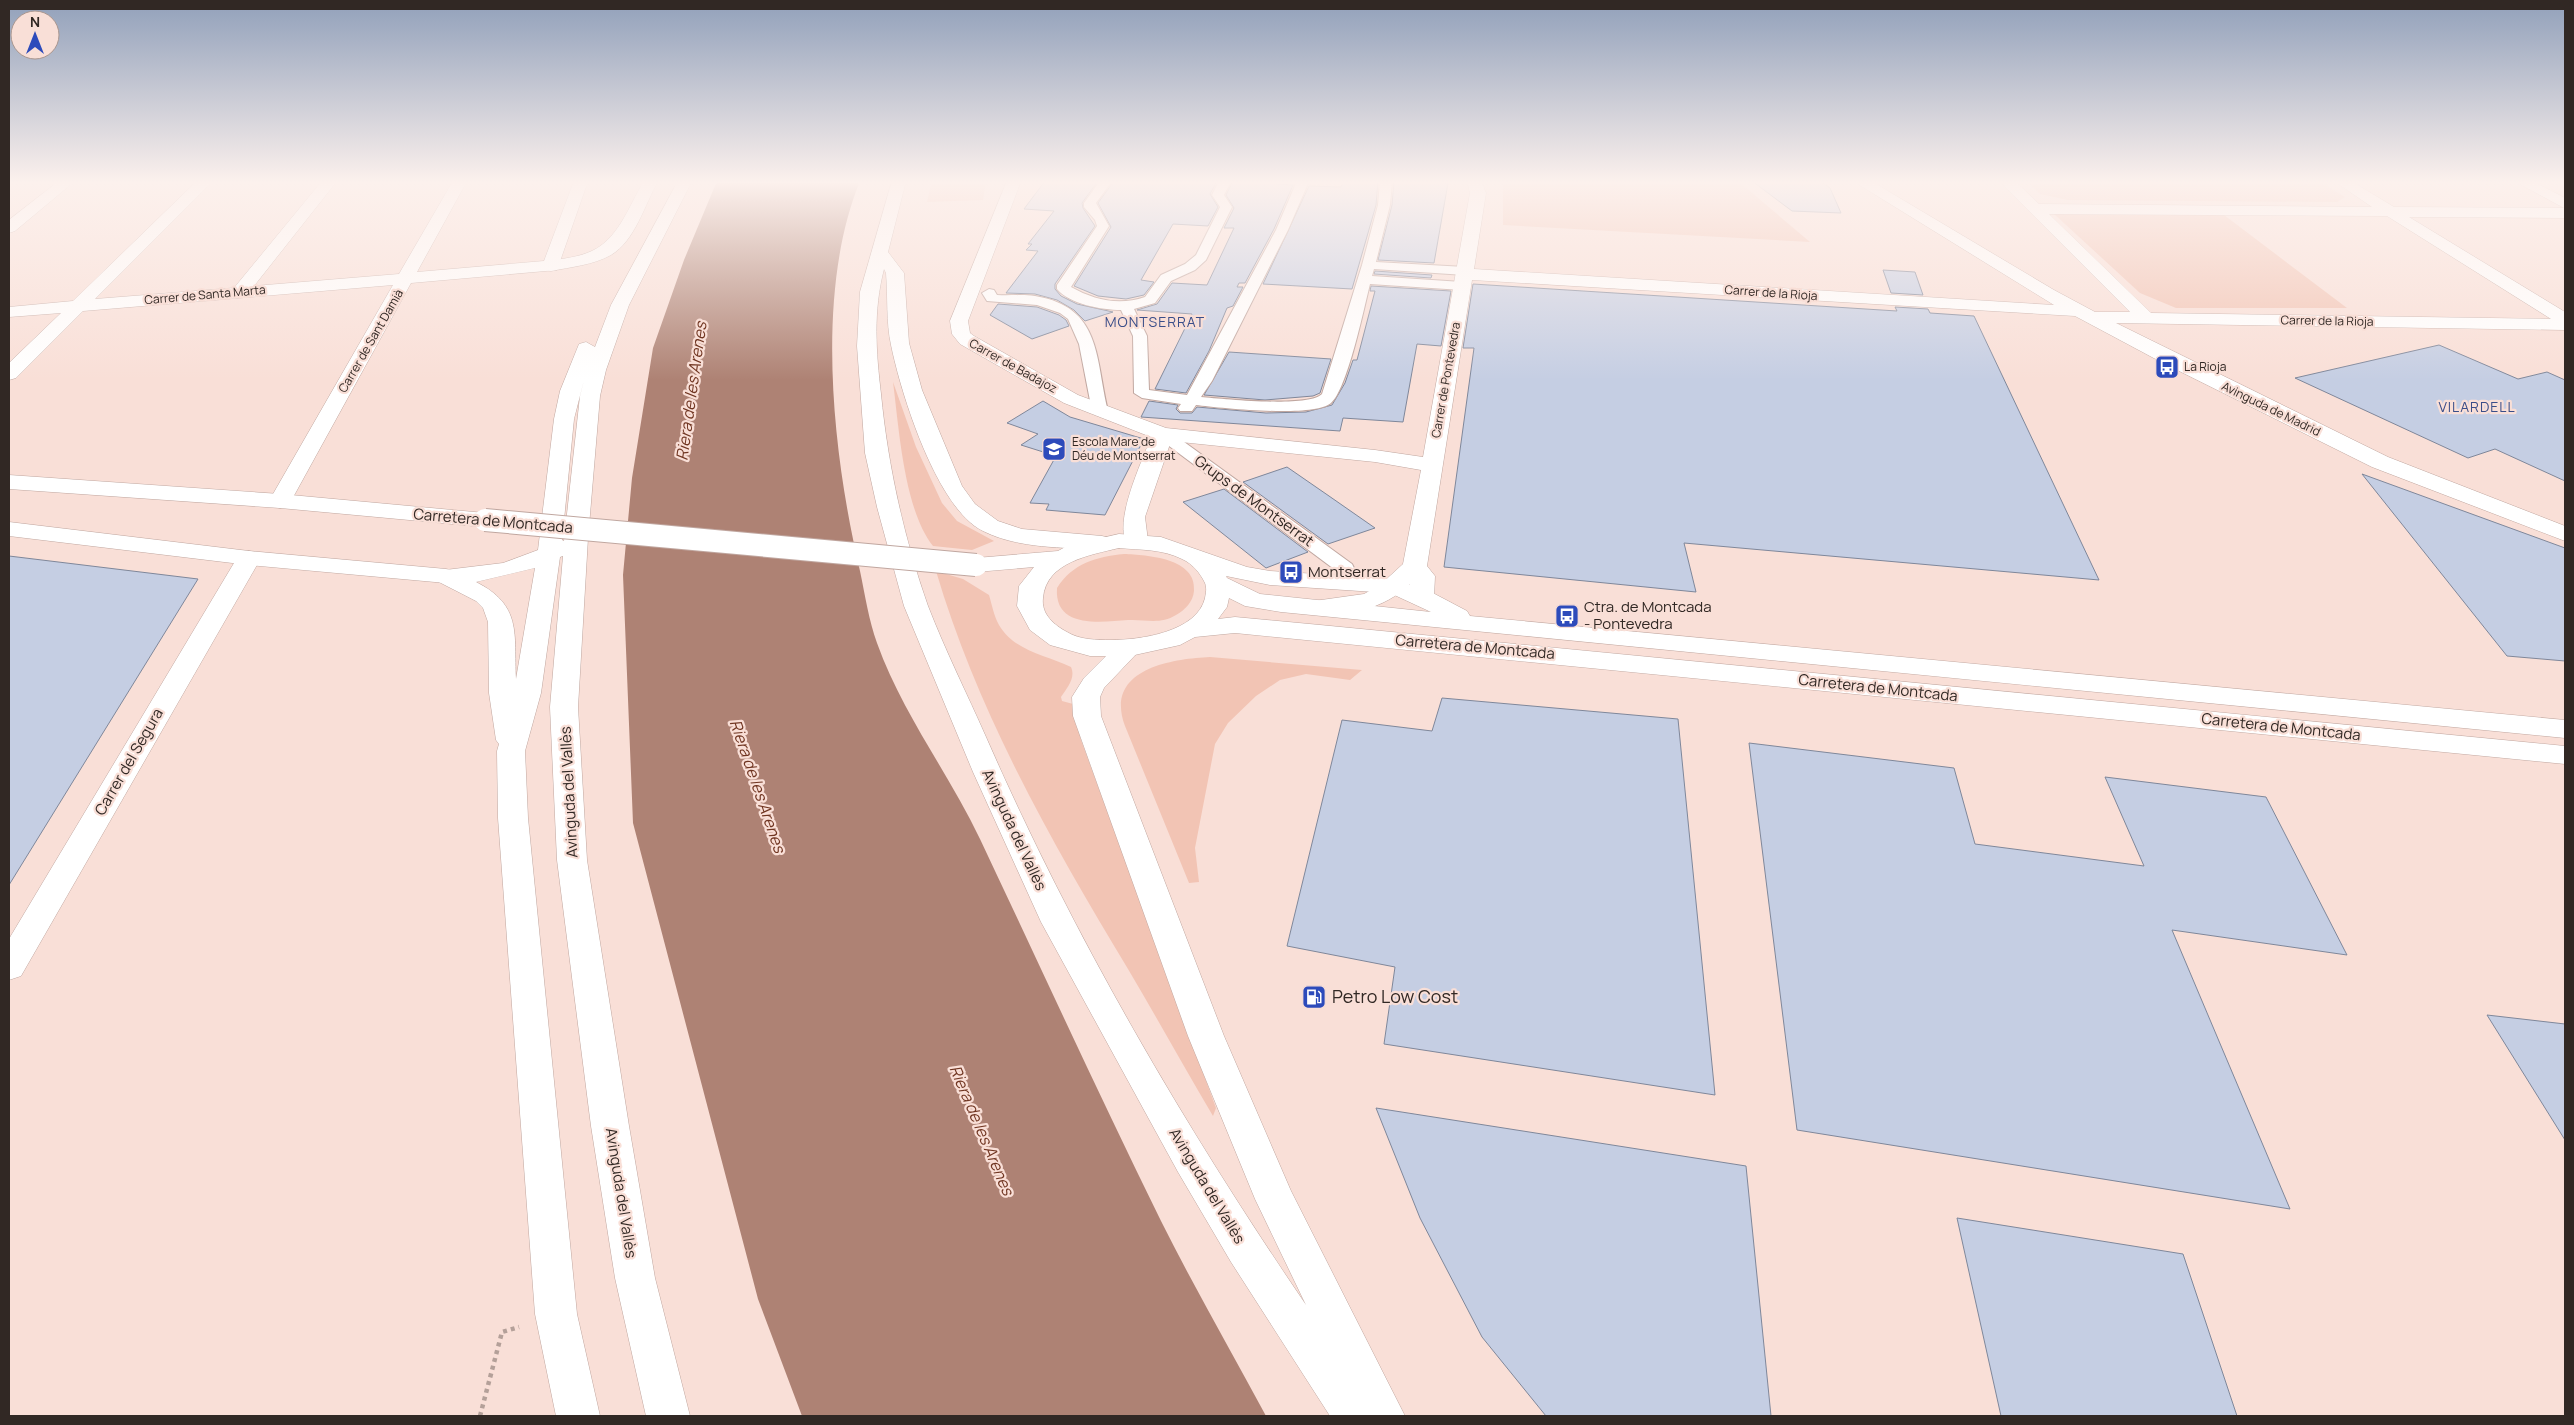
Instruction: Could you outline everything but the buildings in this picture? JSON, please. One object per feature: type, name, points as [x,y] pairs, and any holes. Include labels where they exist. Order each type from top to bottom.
[{"type":"street","points":[[9,374],[139,248]]},
{"type":"street","points":[[240,292],[276,248]]},
{"type":"street","name":"Carrer de Sant Damià","points":[[280,501],[407,278],[422,248]]},
{"type":"street","points":[[551,266],[558,248]]},
{"type":"street","points":[[551,266],[586,258],[609,248]]},
{"type":"street","name":"Avinguda del Vallès","points":[[632,248],[603,302],[570,391],[564,419],[562,546],[564,707],[572,860],[610,1126],[635,1278],[668,1416]]},
{"type":"street","name":"Avinguda del Vallès","points":[[578,1416],[556,1314],[513,818],[511,751],[527,693],[562,546],[590,396],[621,270],[637,248]]},
{"type":"street","name":"Avinguda del Vallès","points":[[881,248],[869,292],[866,346],[871,408],[876,453],[888,507],[916,606],[987,772],[1057,922],[1191,1160],[1235,1233],[1356,1416]]},
{"type":"street","name":"Carrer de Badajoz","points":[[987,248],[959,321],[961,334],[966,340],[1071,399],[1163,434],[1375,456],[1432,465]]},
{"type":"street","points":[[1067,290],[1064,285],[1089,248]]},
{"type":"street","points":[[969,293],[1067,290],[1100,303],[1125,306],[1150,300],[1166,278],[1190,267],[1201,257],[1206,248]]},
{"type":"street","points":[[1189,404],[1273,248]]},
{"type":"street","points":[[1125,306],[1133,315],[1142,340],[1140,384],[1142,393],[1189,404],[1307,406],[1320,403],[1328,398],[1373,248]]},
{"type":"street","name":"Carrer de Pontevedra","points":[[1422,597],[1423,576],[1415,567],[1470,248]]},
{"type":"street","name":"Avinguda de Madrid","points":[[1972,248],[2084,314],[2380,462],[2565,534]]},
{"type":"street","points":[[2074,248],[2146,318]]},
{"type":"street","points":[[2449,248],[2565,320]]},
{"type":"street","points":[[880,253],[895,273],[900,343],[912,390],[951,486],[967,508],[990,526],[1019,536],[1102,543],[1136,541],[1174,546],[1203,560],[1214,572],[1220,584],[1220,596],[1215,608],[1206,620],[1192,630],[1175,638],[1152,645],[1102,649],[1078,645],[1058,638],[1041,627],[1031,615],[1027,601],[1029,590],[1035,578],[1058,558],[1079,549],[1102,543]]},
{"type":"street","points":[[551,266],[578,264],[621,270]]},
{"type":"street","points":[[1369,265],[1464,277]]},
{"type":"street","name":"Carrer de Santa Marta","points":[[9,312],[551,266]]},
{"type":"street","points":[[1365,280],[1464,277]]},
{"type":"street","name":"Carrer de la Rioja","points":[[1464,277],[2146,318],[2565,325]]},
{"type":"street","points":[[989,293],[992,298],[1046,303],[1077,320],[1087,339],[1100,411]]},
{"type":"street","points":[[1136,541],[1134,517],[1163,434]]},
{"type":"street","name":"Grups de Montserrat","points":[[1163,434],[1345,568]]},
{"type":"street","name":"Carretera de Montcada","points":[[9,482],[280,501],[976,565],[1058,558]]},
{"type":"street","points":[[9,530],[249,558],[446,576],[500,573],[562,546]]},
{"type":"street","name":"Carrer del Segura","points":[[9,967],[249,558]]},
{"type":"street","name":"Carretera de Montcada","points":[[1203,560],[1242,574],[1270,578],[1394,586],[1422,597],[1456,616],[1480,624]]},
{"type":"street","name":"Carretera de Montcada","points":[[976,565],[996,573],[1014,584],[1027,601]]},
{"type":"street","points":[[1312,608],[1354,604],[1371,600],[1394,586],[1405,574],[1415,567]]},
{"type":"street","points":[[446,576],[484,596],[494,606],[501,622],[502,693],[511,751]]},
{"type":"street","name":"Carretera de Montcada","points":[[1220,584],[1254,601],[1312,608],[2565,729]]},
{"type":"street","name":"Carretera de Montcada","points":[[1192,630],[1235,625],[2565,754]]},
{"type":"street","points":[[1128,648],[1092,684],[1086,698],[1088,716],[1214,1054],[1275,1199],[1383,1416]]},
{"type":"path","points":[[480,1416],[502,1332],[556,1314]]},
{"type":"shaded area","points":[[2091,248],[2267,248],[2347,308],[2176,308],[2140,293]]},
{"type":"shaded area","points":[[893,382],[916,447],[942,503],[957,521],[994,541],[972,550],[933,546],[923,531],[915,512],[904,468]]},
{"type":"shaded area","points":[[1124,554],[1169,560],[1188,571],[1193,580],[1194,591],[1188,605],[1176,615],[1158,621],[1093,622],[1071,617],[1063,611],[1058,601],[1057,588],[1063,579],[1078,567],[1095,559]]},
{"type":"shaded area","points":[[936,571],[963,579],[989,595],[999,625],[1013,641],[1022,647],[1071,667],[1072,679],[1061,697],[1062,701],[1073,704],[1081,740],[1216,1108],[1213,1116],[1072,874],[1019,776],[973,675],[953,624]]},
{"type":"shaded area","points":[[1210,657],[1362,670],[1350,680],[1306,674],[1280,680],[1256,696],[1228,723],[1215,744],[1195,848],[1199,882],[1189,883],[1125,726],[1121,707],[1124,692],[1132,680],[1144,671],[1176,661]]},
{"type":"water","name":"Riera de les Arenes","points":[[689,248],[842,248],[837,273],[833,323],[836,427],[850,526],[874,635],[899,694],[980,839],[1161,1221],[1199,1295],[1266,1416],[802,1416],[758,1299],[633,823],[623,575],[632,478],[653,348]]},
{"type":"place","name":"La Rioja","points":[[2167,367]]},
{"type":"place","name":"Escola Mare de Déu de Montserrat","points":[[1054,449]]},
{"type":"place","name":"Montserrat","points":[[1291,572]]},
{"type":"place","name":"Ctra. de Montcada - Pontevedra","points":[[1567,616]]},
{"type":"place","name":"Petro Low Cost","points":[[1314,997]]},
{"type":"district","name":"MONTSERRAT","points":[[1155,322]]},
{"type":"district","name":"VILARDELL","points":[[2477,407]]}]
